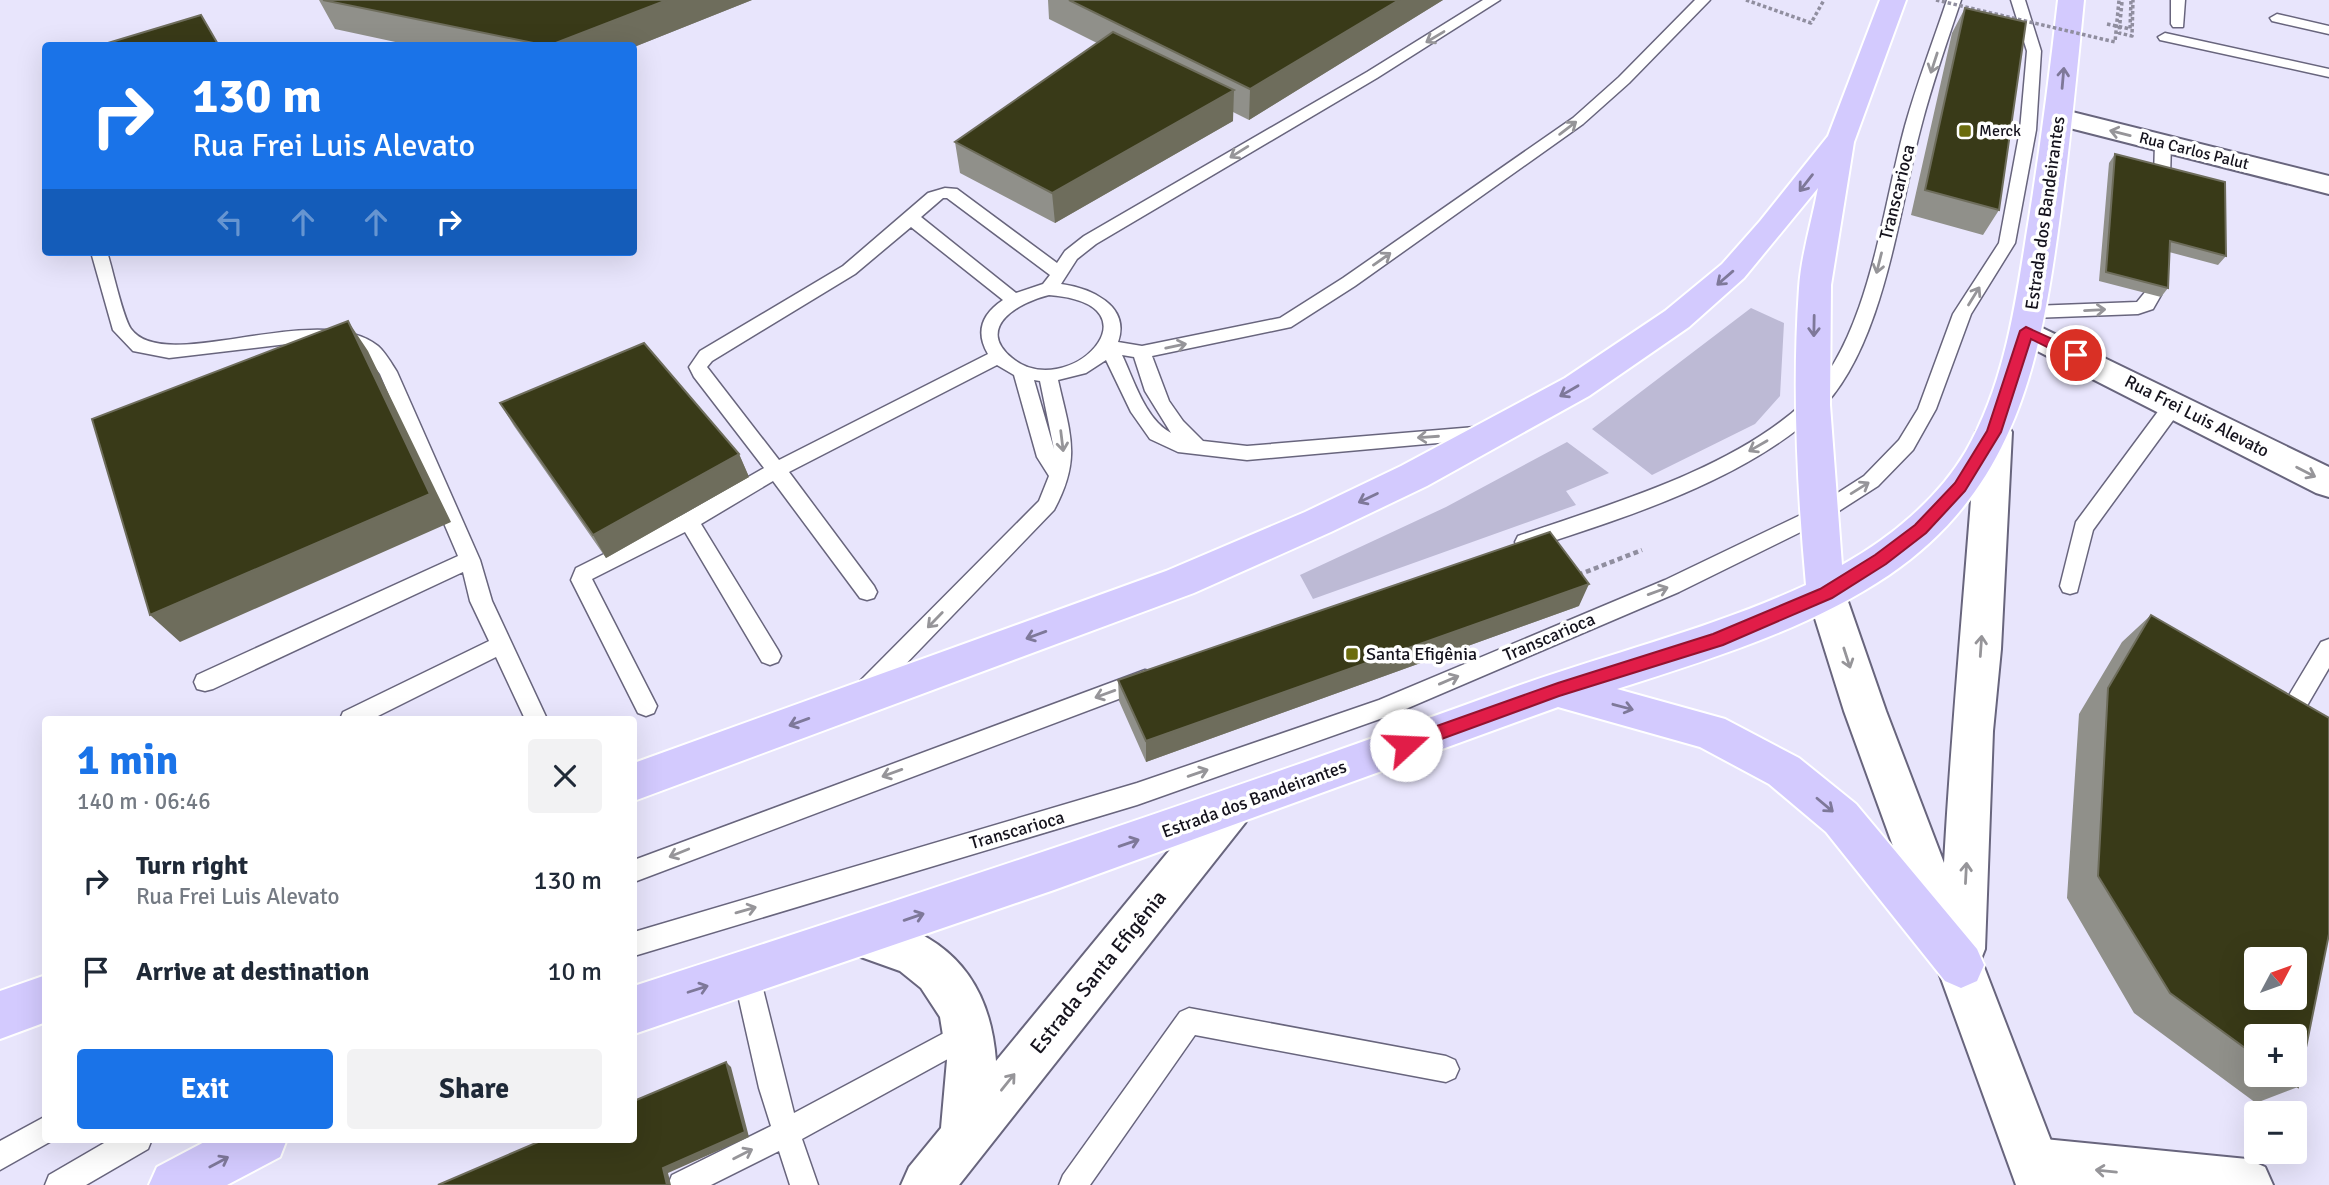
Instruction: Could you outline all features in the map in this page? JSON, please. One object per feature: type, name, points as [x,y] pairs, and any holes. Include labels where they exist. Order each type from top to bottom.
[{"type":"main road","points":[[1826,593],[1818,515],[1813,405],[1815,285],[1842,138],[1893,0]]},
{"type":"main road","name":"Estrada dos Bandeirantes","points":[[637,1009],[1230,809],[1558,690],[1717,640],[1826,593],[1881,559],[1920,529],[1960,487],[1994,432],[2029,321],[2060,117],[2071,0]]},
{"type":"main road","points":[[637,781],[1180,582],[1318,522],[1496,432],[1577,387],[1677,319],[1733,271],[1771,228],[1842,138]]},
{"type":"main road","points":[[1558,690],[1710,732],[1784,771],[1841,818],[1961,965]]},
{"type":"main road","points":[[0,1029],[28,1005]]},
{"type":"main road","points":[[175,1185],[254,1143]]},
{"type":"street","name":"Rua Carlos Palut","points":[[2060,117],[2329,186]]},
{"type":"street","name":"Rua Frei Luis Alevato","points":[[2029,321],[2175,403],[2329,483]]},
{"type":"street","points":[[1961,965],[1972,731],[1994,432]]},
{"type":"street","points":[[1826,593],[1865,710],[2038,1174],[2247,1185]]},
{"type":"street","name":"Estrada Santa Efigênia","points":[[927,1185],[1230,809]]},
{"type":"street","name":"Estrada Santa Efigênia","points":[[860,935],[914,954],[938,972],[962,1009],[973,1048],[972,1087],[965,1135]]},
{"type":"lane","points":[[867,592],[708,384],[698,367],[706,356],[849,270],[932,197],[942,192],[951,193],[1054,281],[1102,306],[1111,318],[1114,332],[1109,347],[1094,362],[1084,367],[1048,375],[1022,371],[999,356],[990,342],[990,326],[998,312],[1013,299],[1054,281],[1071,255],[1090,240],[1468,18],[1493,0]]},
{"type":"lane","points":[[1109,347],[1143,352],[1285,323],[1371,267],[1570,127],[1625,80],[1703,0]]},
{"type":"lane","name":"Transcarioca","points":[[1506,549],[1611,512],[1727,464],[1773,437],[1813,405],[1841,370],[1871,295],[1914,126],[1954,0]]},
{"type":"lane","name":"Transcarioca","points":[[637,943],[1138,794],[1386,707],[1672,586],[1818,515],[1871,481],[1906,445],[1927,409],[1946,364],[1962,314],[2007,243],[2028,130],[2034,51],[2018,0]]},
{"type":"lane","points":[[2178,0],[2178,24]]},
{"type":"lane","points":[[2277,18],[2329,30]]},
{"type":"lane","points":[[2165,37],[2329,73]]},
{"type":"lane","points":[[2162,177],[2163,143]]},
{"type":"lane","points":[[911,218],[1013,299]]},
{"type":"lane","points":[[100,256],[122,330],[139,346],[169,352],[312,335],[345,337],[372,351],[388,372],[470,560],[481,601],[535,716]]},
{"type":"lane","points":[[2029,321],[2138,308],[2147,305],[2152,295]]},
{"type":"lane","points":[[1109,347],[1140,412],[1157,433],[1178,445],[1247,453],[1496,432]]},
{"type":"lane","points":[[1143,352],[1147,375],[1163,406],[1180,432],[1200,449]]},
{"type":"lane","points":[[646,706],[582,580],[583,574],[689,521],[776,470],[999,356]]},
{"type":"lane","points":[[1022,371],[1047,457],[1059,475]]},
{"type":"lane","points":[[853,703],[1047,505],[1059,475],[1064,448],[1048,375]]},
{"type":"lane","points":[[2070,586],[2083,528],[2175,403]]},
{"type":"lane","points":[[689,521],[771,656]]},
{"type":"lane","points":[[205,682],[470,560]]},
{"type":"lane","points":[[357,716],[501,645]]},
{"type":"lane","points":[[2293,709],[2329,648]]},
{"type":"lane","points":[[637,871],[756,823],[1169,670]]},
{"type":"lane","points":[[746,973],[772,1088],[804,1185]]},
{"type":"lane","points":[[1073,1185],[1189,1021],[1446,1069]]},
{"type":"lane","points":[[682,1185],[969,1034]]},
{"type":"lane","points":[[0,1156],[42,1131]]},
{"type":"lane","points":[[59,1185],[131,1143]]},
{"type":"path","points":[[1746,0],[1811,23],[1824,0]]},
{"type":"path","points":[[1936,0],[2115,42],[2121,0]]},
{"type":"path","points":[[2121,0],[2119,33],[2132,36],[2132,0]]},
{"type":"path","points":[[2105,23],[2130,29],[2132,0]]},
{"type":"path","points":[[1572,577],[1642,550]]},
{"type":"shaded area","points":[[1751,308],[1784,323],[1780,396],[1755,424],[1652,475],[1592,429]]},
{"type":"shaded area","points":[[1567,442],[1609,473],[1566,491],[1576,505],[1313,599],[1300,575],[1446,507]]},
{"type":"building","points":[[323,0],[667,0],[558,42],[528,42]]},
{"type":"building","points":[[1069,0],[1399,0],[1250,89]]},
{"type":"building","name":"Merck","points":[[1965,8],[2026,22],[1999,210],[1925,190]]},
{"type":"building","points":[[201,15],[217,42],[111,42]]},
{"type":"building","points":[[1113,32],[1234,90],[1052,193],[955,142]]},
{"type":"building","points":[[2115,154],[2225,182],[2226,256],[2170,241],[2168,288],[2106,272]]},
{"type":"building","points":[[348,321],[430,494],[150,615],[92,419]]},
{"type":"building","points":[[644,343],[739,454],[593,535],[500,403]]},
{"type":"building","name":"Santa Efigênia","points":[[1550,532],[1589,584],[1146,741],[1118,680]]},
{"type":"building","points":[[2151,615],[2329,718],[2329,934],[2307,1043],[2307,1024],[2244,1024],[2244,1047],[2170,993],[2098,876],[2108,688]]},
{"type":"building","points":[[726,1062],[745,1132],[663,1168],[667,1185],[438,1185],[536,1143],[637,1143],[637,1100]]},
{"type":"place","name":"Merck","points":[[1965,131]]},
{"type":"place","name":"Santa Efigênia","points":[[1352,654]]},
{"type":"route","points":[[1406,745],[1558,690],[1717,640],[1826,593],[1881,559],[1920,529],[1960,487],[1994,432],[2026,331],[2076,355]]}]
